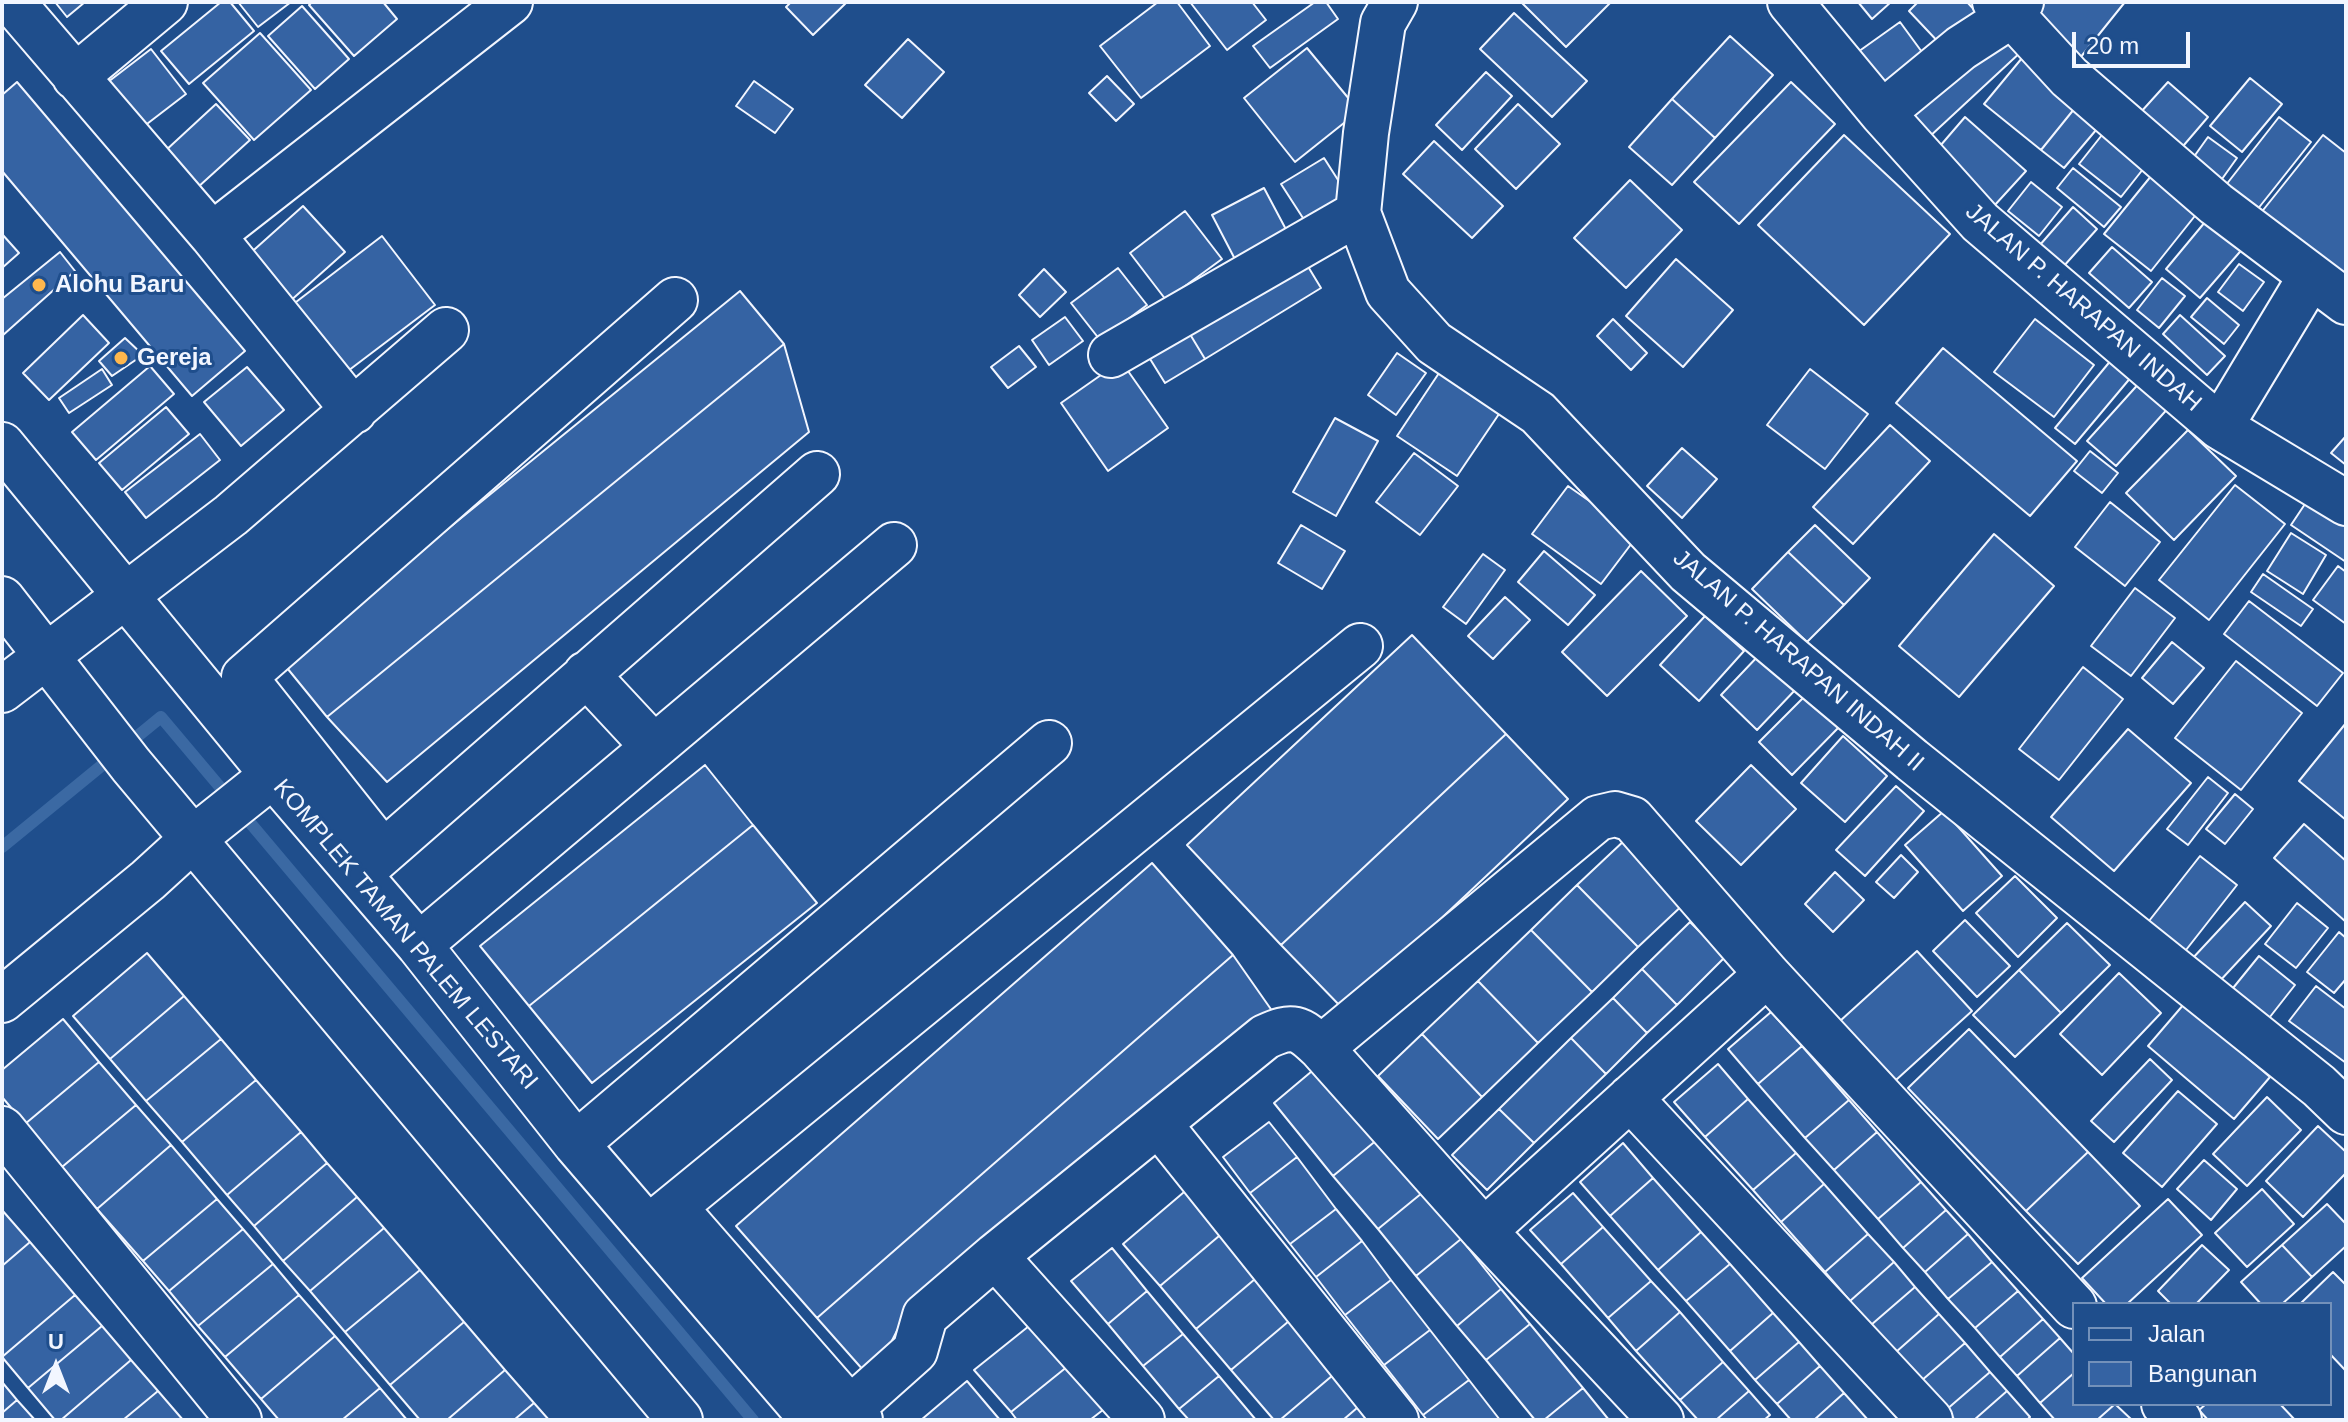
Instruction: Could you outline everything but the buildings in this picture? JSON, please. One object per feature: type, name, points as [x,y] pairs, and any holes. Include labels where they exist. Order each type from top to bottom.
[{"type":"street","points":[[12,2],[212,235],[354,411]]},
{"type":"street","points":[[75,77],[165,2]]},
{"type":"street","points":[[212,235],[510,2]]},
{"type":"street","name":"JALAN P. HARAPAN INDAH","points":[[1790,2],[1882,113],[1980,222],[2220,427],[2346,503]]},
{"type":"street","points":[[1882,113],[2009,6],[2069,77],[2216,204],[2346,302]]},
{"type":"street","name":"JALAN P. HARAPAN INDAH II","points":[[1381,9],[1358,213],[1388,292],[1434,343],[1538,413],[1688,572],[1912,760],[2319,1086],[2346,1112]]},
{"type":"street","points":[[1111,355],[1358,213]]},
{"type":"street","points":[[2220,427],[2311,276]]},
{"type":"street","points":[[675,300],[244,677],[370,864],[817,474]]},
{"type":"street","points":[[2,690],[231,515],[446,330]]},
{"type":"street","name":"KOMPLEK TAMAN PALEM LESTARI","points":[[2,445],[126,597],[263,784],[370,864],[419,945],[576,1144],[661,1217],[841,1416]]},
{"type":"street","points":[[419,945],[894,545]]},
{"type":"street","points":[[2,599],[131,765],[204,830],[680,1420]]},
{"type":"street","points":[[661,1217],[1360,646]]},
{"type":"street","points":[[586,674],[654,747]]},
{"type":"street","points":[[576,1144],[1049,743]]},
{"type":"street","points":[[2,1000],[263,784]]},
{"type":"street","points":[[1321,1048],[1598,818],[1615,814],[1632,819],[1767,974],[2072,1304]]},
{"type":"street","points":[[1484,1231],[1767,974]]},
{"type":"street","points":[[841,1416],[915,1351],[925,1316],[1265,1037],[1285,1028],[1304,1032],[1321,1048],[1484,1231],[1661,1420]]},
{"type":"street","points":[[1630,1098],[1930,1420]]},
{"type":"street","points":[[1159,1124],[1396,1420]]},
{"type":"street","points":[[2,1129],[239,1420]]},
{"type":"street","points":[[995,1256],[1142,1420]]},
{"type":"waterway","points":[[2,847],[161,717],[753,1420]]},
{"type":"place","name":"Alohu Baru","points":[[39,285]]},
{"type":"place","name":"Gereja","points":[[121,358]]}]
